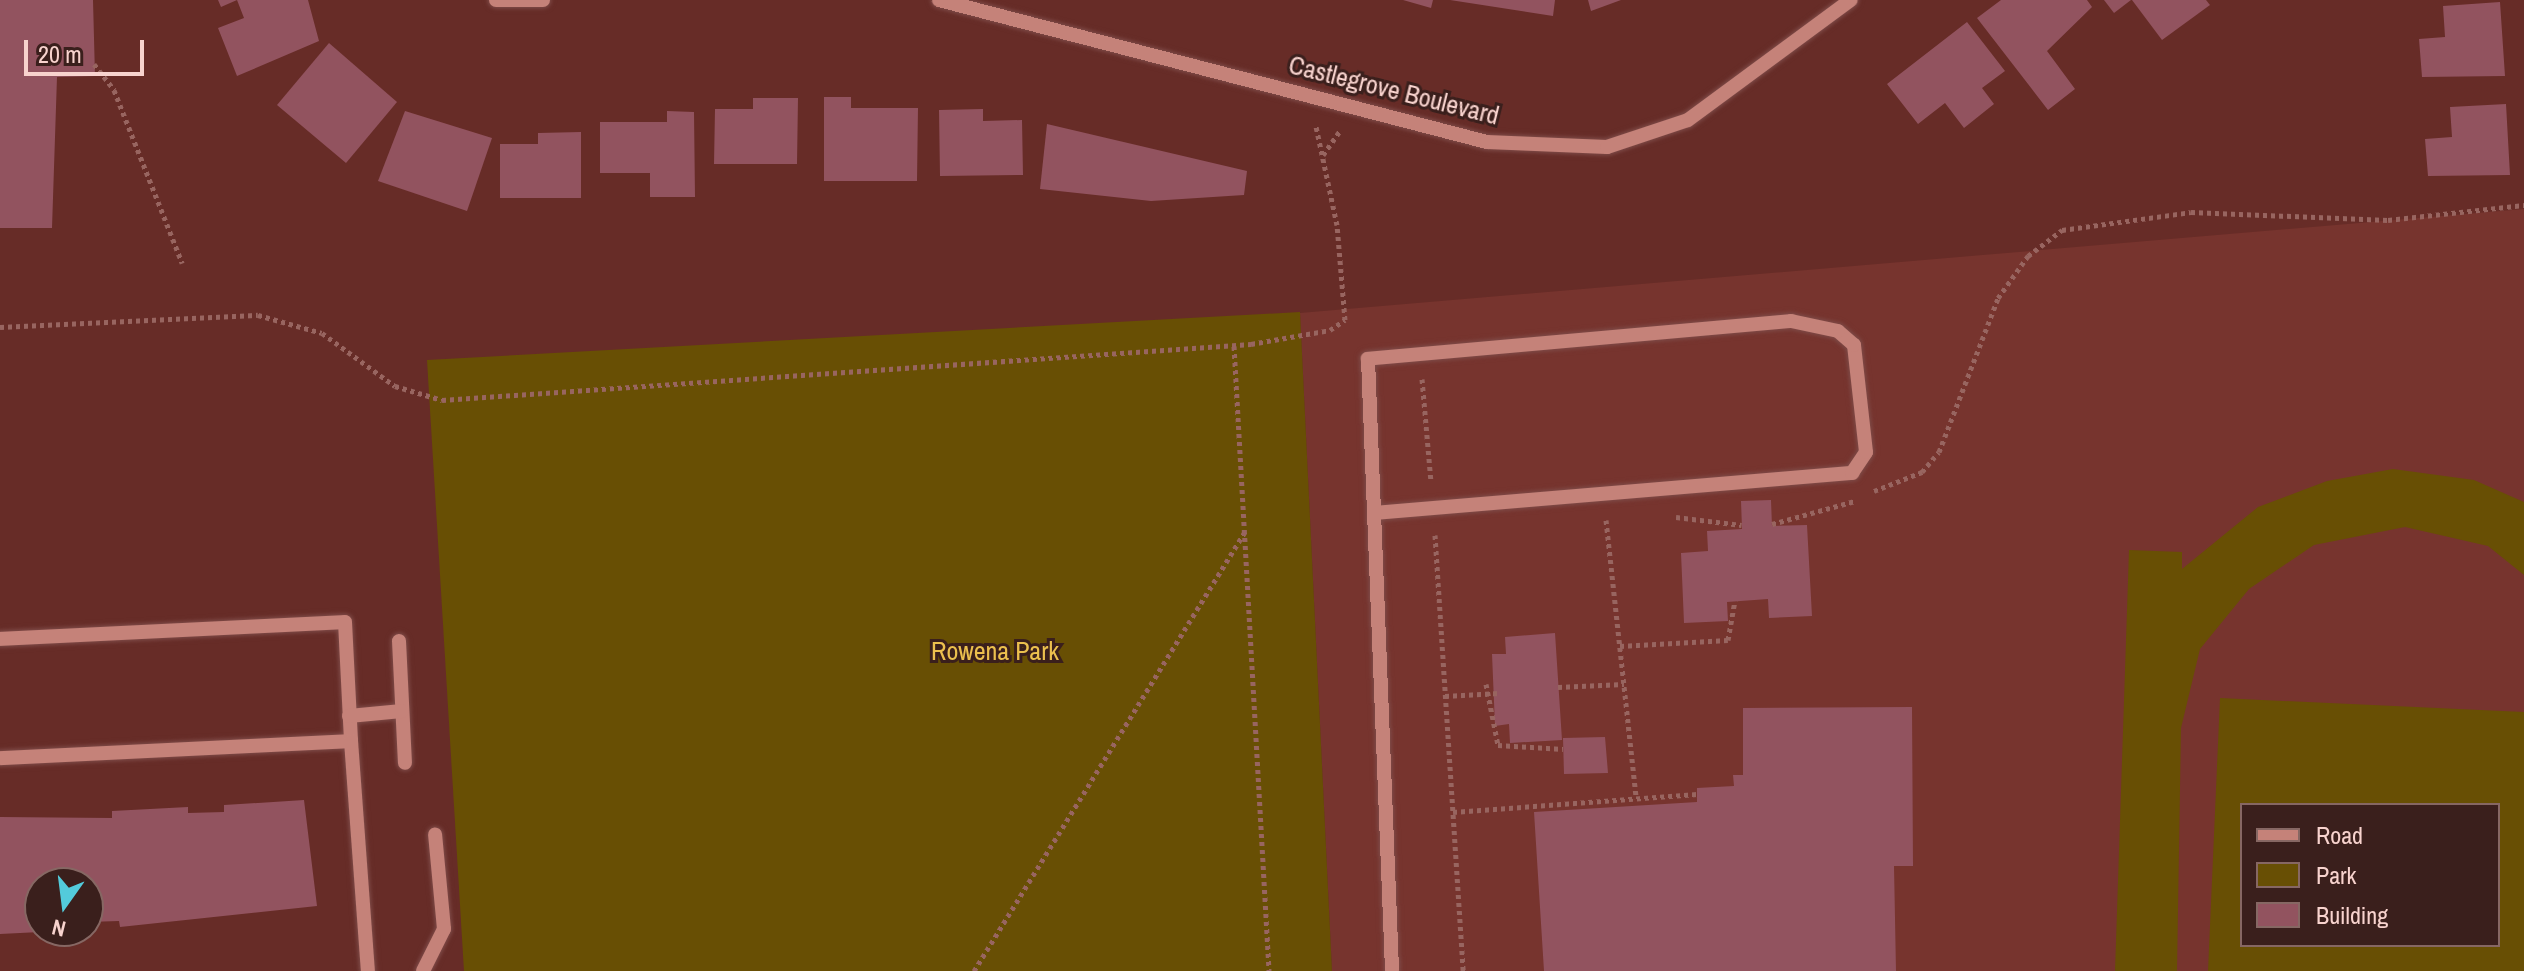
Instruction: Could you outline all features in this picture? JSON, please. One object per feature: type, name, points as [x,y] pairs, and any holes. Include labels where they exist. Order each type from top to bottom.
[{"type":"street","points":[[496,0],[543,0]]},
{"type":"street","name":"Castlegrove Boulevard","points":[[939,0],[957,0],[1487,142],[1607,147],[1688,120],[1851,0]]},
{"type":"street","points":[[1375,513],[1604,496],[1855,472],[1866,442],[1854,345],[1838,331],[1791,321],[1368,359],[1392,971]]},
{"type":"street","points":[[0,639],[345,622],[368,971]]},
{"type":"street","points":[[399,641],[405,763]]},
{"type":"street","points":[[349,716],[402,711]]},
{"type":"street","points":[[0,758],[351,741]]},
{"type":"street","points":[[423,971],[444,929],[435,834]]},
{"type":"path","points":[[94,64],[114,90],[182,263]]},
{"type":"path","points":[[0,327],[258,315],[322,333],[395,386],[442,400],[1234,346],[1330,330],[1345,320],[1337,225],[1310,94]]},
{"type":"path","points":[[1772,524],[1834,512],[1928,466],[1955,420],[1998,298],[2019,266],[2062,230],[2191,212],[2388,220],[2524,205]]},
{"type":"path","points":[[1234,346],[1269,971]]},
{"type":"path","points":[[1420,354],[1434,509],[1463,971]]},
{"type":"path","points":[[1604,496],[1636,798]]},
{"type":"path","points":[[974,971],[1246,529]]},
{"type":"path","points":[[1620,646],[1728,640],[1735,601]]},
{"type":"path","points":[[1486,684],[1501,747],[1563,749]]},
{"type":"path","points":[[1558,687],[1624,684]]},
{"type":"path","points":[[1445,696],[1499,693]]},
{"type":"path","points":[[1453,812],[1697,794]]},
{"type":"shaded area","points":[[2524,209],[2524,971],[1332,971],[1300,313]]},
{"type":"green space","name":"Rowena Park","points":[[1300,312],[1332,971],[464,971],[427,360]]},
{"type":"green space","points":[[2393,469],[2474,480],[2524,502],[2524,575],[2488,546],[2405,527],[2314,545],[2249,589],[2200,649],[2181,728],[2177,971],[2115,971],[2129,550],[2182,552],[2182,569],[2258,507],[2327,481]]},
{"type":"green space","points":[[2220,698],[2524,712],[2524,971],[2208,971]]},
{"type":"building","points":[[0,0],[93,0],[95,76],[57,77],[52,228],[0,228]]},
{"type":"building","points":[[218,0],[237,0],[221,7]]},
{"type":"building","points":[[237,0],[308,0],[319,41],[237,76],[218,28],[244,18]]},
{"type":"building","points":[[1403,0],[1433,0],[1431,8]]},
{"type":"building","points":[[1450,0],[1555,0],[1553,16]]},
{"type":"building","points":[[1588,0],[1621,0],[1591,11]]},
{"type":"building","points":[[2001,0],[2087,0],[2092,7],[2047,51],[2075,89],[2048,110],[1977,18]]},
{"type":"building","points":[[2104,0],[2131,0],[2114,13]]},
{"type":"building","points":[[2132,0],[2206,0],[2210,5],[2162,40]]},
{"type":"building","points":[[2500,2],[2505,76],[2422,77],[2419,39],[2445,37],[2443,6]]},
{"type":"building","points":[[1967,22],[2005,71],[1982,88],[1994,104],[1964,128],[1945,103],[1918,124],[1887,84]]},
{"type":"building","points":[[329,43],[397,102],[346,163],[277,105]]},
{"type":"building","points":[[824,97],[851,97],[851,108],[918,108],[917,181],[824,181]]},
{"type":"building","points":[[753,98],[798,98],[797,164],[714,164],[715,109],[753,109]]},
{"type":"building","points":[[2506,104],[2510,175],[2428,176],[2425,139],[2452,137],[2450,107]]},
{"type":"building","points":[[983,109],[983,121],[1022,120],[1023,175],[940,176],[939,110]]},
{"type":"building","points":[[405,111],[492,138],[467,211],[378,181]]},
{"type":"building","points":[[667,111],[694,112],[695,197],[650,197],[650,173],[600,173],[600,122],[667,122]]},
{"type":"building","points":[[1047,124],[1247,171],[1244,195],[1151,201],[1040,189]]},
{"type":"building","points":[[581,132],[581,198],[500,198],[500,144],[538,144],[538,133]]},
{"type":"building","points":[[1771,500],[1772,526],[1807,525],[1812,616],[1769,618],[1768,599],[1727,602],[1728,621],[1684,623],[1681,553],[1708,551],[1707,531],[1742,529],[1741,501]]},
{"type":"building","points":[[1555,633],[1562,740],[1510,743],[1509,724],[1495,726],[1492,654],[1506,654],[1505,637]]},
{"type":"building","points":[[1912,707],[1913,866],[1894,866],[1896,971],[1544,971],[1534,812],[1697,802],[1697,788],[1734,786],[1733,775],[1743,775],[1743,708]]},
{"type":"building","points":[[1605,737],[1608,773],[1564,774],[1563,738]]},
{"type":"building","points":[[304,800],[317,906],[120,927],[119,921],[104,921],[104,867],[24,867],[24,933],[0,934],[0,817],[112,818],[112,811],[188,807],[188,813],[224,812],[224,805]]}]
